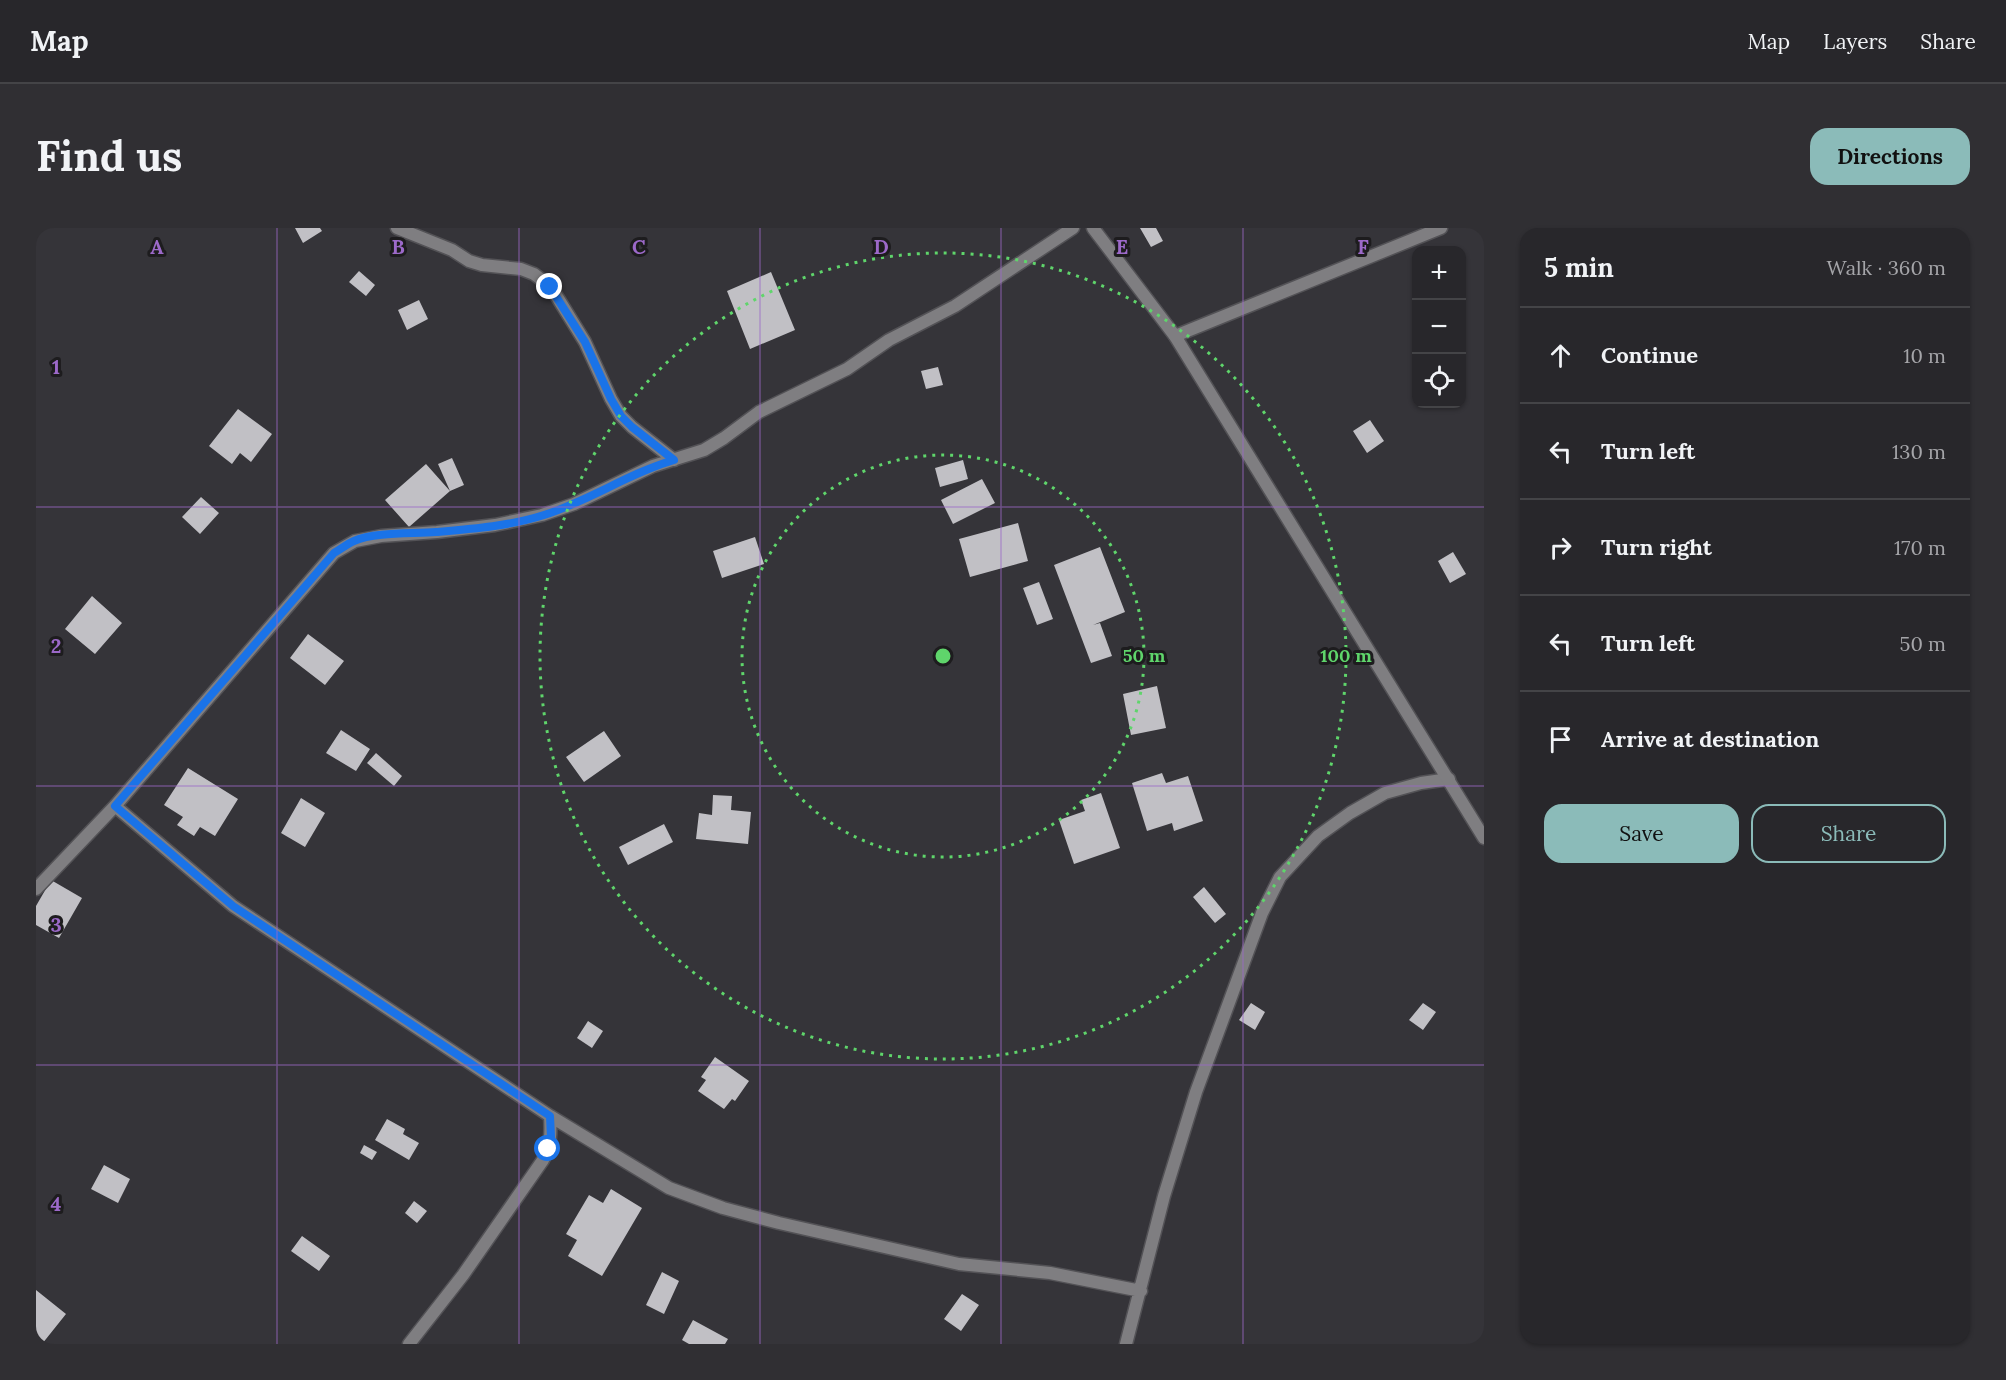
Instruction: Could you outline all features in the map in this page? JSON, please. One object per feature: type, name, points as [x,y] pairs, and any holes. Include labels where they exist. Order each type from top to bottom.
[{"type":"street","points":[[398,228],[452,250],[469,261],[482,265],[521,269],[534,274],[550,287],[585,342],[621,416],[674,460]]},
{"type":"street","points":[[36,889],[115,806],[334,553],[354,541],[381,536],[495,525],[542,516],[574,504],[653,466],[704,450],[759,412],[847,369],[889,340],[955,306],[1073,228]]},
{"type":"street","points":[[1093,228],[1175,336],[1484,838]]},
{"type":"street","points":[[1175,336],[1441,228]]},
{"type":"street","points":[[1126,1344],[1164,1196],[1196,1092],[1262,913],[1280,877],[1318,836],[1350,813],[1385,793],[1420,783],[1449,779]]},
{"type":"street","points":[[115,806],[233,906],[550,1116],[669,1188],[723,1208],[779,1224],[960,1264],[1050,1273],[1141,1291]]},
{"type":"street","points":[[409,1344],[463,1275],[543,1160],[551,1137],[550,1116]]},
{"type":"building","points":[[295,228],[320,228],[322,231],[303,243]]},
{"type":"building","points":[[1140,228],[1156,228],[1163,241],[1151,247]]},
{"type":"building","points":[[359,271],[375,285],[366,296],[349,282]]},
{"type":"building","points":[[771,272],[795,330],[750,349],[727,291]]},
{"type":"building","points":[[419,300],[428,319],[407,330],[398,310]]},
{"type":"building","points":[[938,367],[943,385],[926,389],[921,371]]},
{"type":"building","points":[[238,409],[272,434],[251,462],[240,453],[232,464],[209,446]]},
{"type":"building","points":[[1370,420],[1384,441],[1367,453],[1353,431]]},
{"type":"building","points":[[452,458],[464,485],[450,491],[438,464]]},
{"type":"building","points":[[963,460],[968,479],[940,487],[935,468]]},
{"type":"building","points":[[426,464],[450,491],[409,527],[385,500]]},
{"type":"building","points":[[982,479],[995,503],[953,524],[941,500]]},
{"type":"building","points":[[201,497],[219,513],[200,534],[182,517]]},
{"type":"building","points":[[1018,523],[1028,561],[970,577],[959,539]]},
{"type":"building","points":[[755,537],[764,564],[722,578],[713,551]]},
{"type":"building","points":[[1100,547],[1125,612],[1093,625],[1100,623],[1112,656],[1091,663],[1054,565]]},
{"type":"building","points":[[1453,552],[1466,574],[1450,583],[1438,561]]},
{"type":"building","points":[[1039,582],[1053,619],[1037,625],[1023,588]]},
{"type":"building","points":[[92,596],[122,623],[95,654],[65,629]]},
{"type":"building","points":[[308,634],[344,661],[325,685],[290,658]]},
{"type":"building","points":[[1157,686],[1166,728],[1131,735],[1123,694]]},
{"type":"building","points":[[341,730],[370,749],[356,771],[326,753]]},
{"type":"building","points":[[604,731],[621,756],[584,782],[566,757]]},
{"type":"building","points":[[376,753],[402,776],[394,786],[367,763]]},
{"type":"building","points":[[188,768],[238,799],[215,836],[200,827],[194,836],[177,825],[183,817],[164,805]]},
{"type":"building","points":[[1162,773],[1166,783],[1188,776],[1203,821],[1174,831],[1172,823],[1147,831],[1132,783]]},
{"type":"building","points":[[1101,793],[1120,848],[1074,864],[1059,820],[1085,811],[1081,800]]},
{"type":"building","points":[[713,795],[732,796],[731,810],[751,812],[748,844],[696,839],[699,813],[712,815]]},
{"type":"building","points":[[301,798],[325,813],[305,847],[281,833]]},
{"type":"building","points":[[664,824],[673,842],[628,865],[619,847]]},
{"type":"building","points":[[51,880],[82,898],[59,938],[36,925],[36,906]]},
{"type":"building","points":[[1204,887],[1226,914],[1215,923],[1193,897]]},
{"type":"building","points":[[1251,1003],[1265,1012],[1255,1030],[1239,1020]]},
{"type":"building","points":[[1423,1003],[1436,1012],[1423,1030],[1409,1020]]},
{"type":"building","points":[[588,1021],[603,1031],[592,1048],[577,1038]]},
{"type":"building","points":[[715,1057],[749,1081],[735,1101],[732,1099],[724,1109],[698,1091],[706,1080],[701,1077]]},
{"type":"building","points":[[387,1119],[405,1129],[403,1134],[419,1143],[409,1160],[375,1140]]},
{"type":"building","points":[[364,1145],[377,1152],[372,1160],[360,1153]]},
{"type":"building","points":[[104,1165],[130,1179],[118,1203],[91,1189]]},
{"type":"building","points":[[611,1189],[642,1208],[602,1276],[568,1256],[577,1240],[566,1234],[589,1195],[603,1203]]},
{"type":"building","points":[[414,1201],[427,1211],[417,1223],[405,1213]]},
{"type":"building","points":[[302,1236],[330,1256],[319,1271],[291,1251]]},
{"type":"building","points":[[662,1272],[679,1281],[664,1314],[646,1305]]},
{"type":"building","points":[[36,1290],[66,1314],[42,1344],[36,1344]]},
{"type":"building","points":[[962,1294],[979,1305],[961,1331],[944,1319]]},
{"type":"building","points":[[693,1320],[728,1339],[725,1344],[689,1344],[682,1340]]},
{"type":"route","points":[[548,1149],[551,1137],[550,1116],[233,906],[115,806],[334,553],[354,541],[381,536],[495,525],[542,516],[574,504],[653,466],[674,460],[621,416],[585,342],[550,287]]}]
